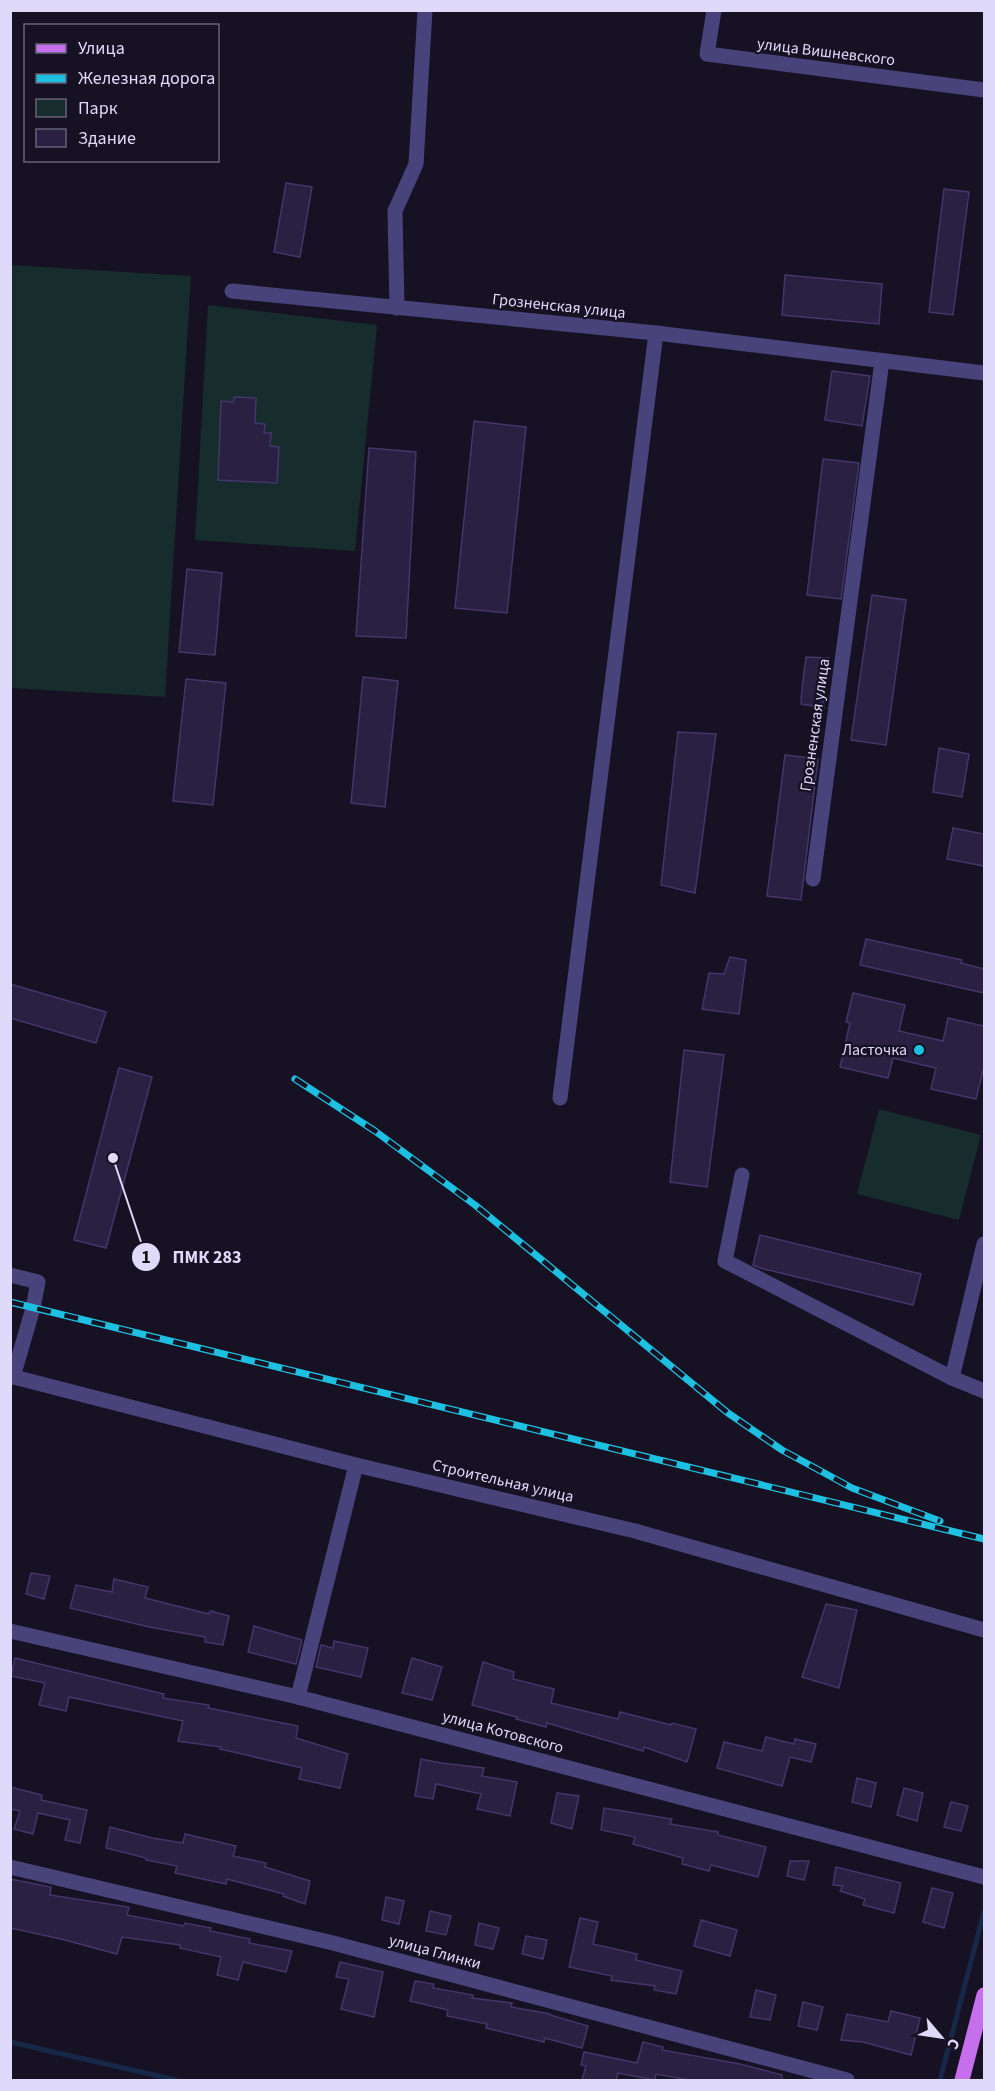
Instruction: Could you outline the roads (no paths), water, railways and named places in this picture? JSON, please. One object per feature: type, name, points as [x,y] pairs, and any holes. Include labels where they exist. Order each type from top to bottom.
[{"type":"main road","points":[[962,2080],[984,1995]]},
{"type":"street","points":[[396,308],[395,211],[416,164],[425,10]]},
{"type":"street","name":"улица Вишневского","points":[[714,10],[707,54],[984,90]]},
{"type":"street","name":"Грозненская улица","points":[[232,291],[656,333],[984,374]]},
{"type":"street","points":[[560,1098],[656,333]]},
{"type":"street","name":"Грозненская улица","points":[[813,879],[882,361]]},
{"type":"street","points":[[742,1175],[725,1261],[951,1378],[984,1391]]},
{"type":"street","points":[[951,1378],[984,1244]]},
{"type":"street","points":[[10,1275],[38,1282],[33,1308],[12,1376]]},
{"type":"street","name":"Строительная улица","points":[[12,1376],[356,1465],[635,1531],[984,1630]]},
{"type":"street","points":[[298,1697],[356,1465]]},
{"type":"street","name":"улица Котовского","points":[[10,1631],[298,1697],[984,1877]]},
{"type":"street","name":"улица Глинки","points":[[10,1867],[333,1943],[847,2080]]},
{"type":"waterway","points":[[940,2080],[984,1912]]},
{"type":"waterway","points":[[10,2042],[176,2080]]},
{"type":"railway","points":[[295,1079],[375,1131],[475,1205],[728,1413],[782,1450],[852,1488],[940,1521]]},
{"type":"railway","points":[[10,1302],[984,1539]]},
{"type":"place","name":"Ласточка","points":[[919,1050]]},
{"type":"place","name":"ПМК 283","points":[[113,1158]]}]
